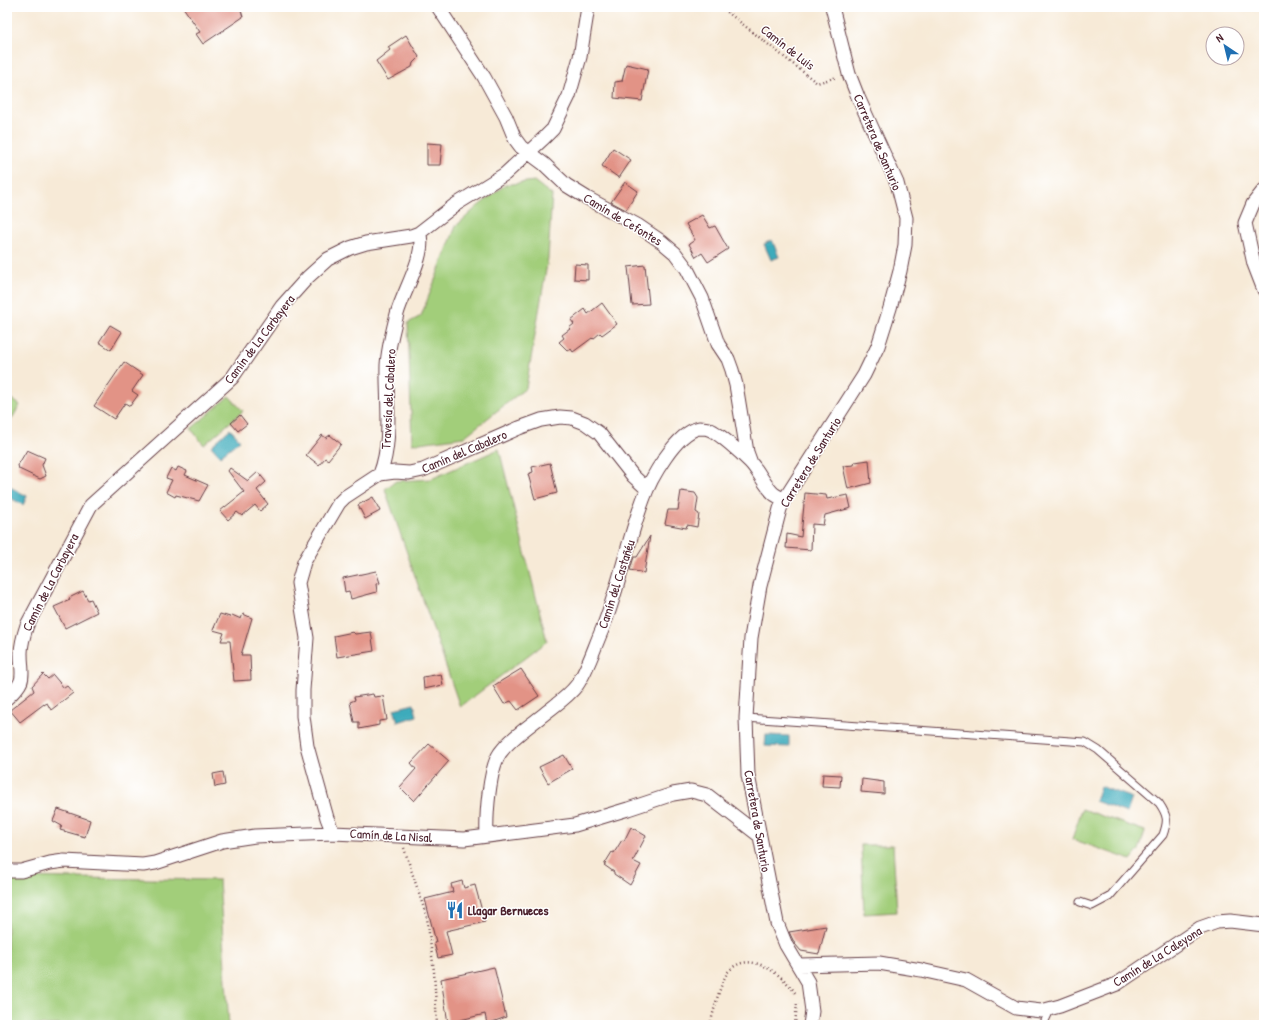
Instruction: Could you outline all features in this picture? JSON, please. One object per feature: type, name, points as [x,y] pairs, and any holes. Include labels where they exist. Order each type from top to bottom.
[{"type":"street","name":"Camín de Cefontes","points":[[438,7],[484,77],[506,117],[515,139],[528,153],[544,164],[566,185],[637,225],[662,242],[675,253],[687,268],[702,298],[718,344],[728,359],[732,370],[736,385],[747,452],[751,463]]},
{"type":"street","name":"Camín de La Carbayera","points":[[7,698],[16,690],[21,682],[23,674],[21,646],[27,625],[91,505],[232,378],[282,306],[308,277],[328,259],[350,248],[366,243],[411,236],[419,233],[455,205],[505,174],[553,129],[569,96],[580,57],[588,7]]},
{"type":"street","name":"Carretera de Santurio","points":[[810,1025],[812,1011],[808,982],[786,944],[777,923],[748,775],[746,718],[751,638],[759,594],[780,509],[784,500],[864,375],[878,346],[900,271],[905,245],[906,218],[898,183],[858,97],[849,74],[832,7]]},
{"type":"street","points":[[1264,190],[1253,204],[1245,223],[1254,264],[1264,290]]},
{"type":"street","name":"Travesía del Cabalero","points":[[380,474],[385,461],[387,446],[387,364],[389,350],[398,311],[418,260],[421,238],[419,233]]},
{"type":"street","name":"Camín del Cabalero","points":[[333,833],[327,818],[307,746],[303,709],[307,638],[298,583],[304,562],[339,503],[345,497],[380,474],[394,472],[409,473],[423,470],[519,428],[541,420],[560,417],[572,418],[585,423],[599,433],[633,476],[647,489]]},
{"type":"street","name":"Camín del Castañéu","points":[[488,836],[486,820],[489,795],[493,771],[499,755],[509,743],[567,696],[577,685],[587,666],[610,610],[642,500],[660,466],[676,443],[688,433],[699,428],[707,428],[715,432],[751,463],[774,493],[784,500]]},
{"type":"street","name":"Camín de La Nisal","points":[[7,871],[21,871],[50,863],[64,861],[143,865],[155,863],[222,841],[254,836],[333,833],[464,839],[575,825],[628,810],[673,794],[691,791],[707,796],[760,836]]},
{"type":"street","name":"Camín de La Caleyona","points":[[799,965],[879,963],[921,970],[966,980],[1016,1008],[1041,1011],[1117,984],[1200,928],[1217,922],[1230,921],[1264,925]]},
{"type":"lane","points":[[746,718],[1085,742],[1098,750],[1159,803],[1166,812],[1167,824],[1163,835],[1109,897],[1092,906],[1080,902]]},
{"type":"lane","points":[[1044,1025],[1052,1008]]},
{"type":"path","name":"Camín de Luis","points":[[721,7],[817,83],[849,74]]},
{"type":"path","points":[[401,836],[427,918],[434,971],[437,1025]]},
{"type":"path","points":[[710,1025],[726,973],[739,963],[755,963],[772,970],[791,987],[798,996],[795,1025]]},
{"type":"path","points":[[635,1025],[640,1023],[649,1025]]},
{"type":"green space","points":[[534,181],[552,195],[548,258],[526,388],[464,437],[412,444],[408,323],[421,316],[456,226],[505,185]]},
{"type":"green space","points":[[7,396],[20,405],[7,427]]},
{"type":"green space","points":[[229,396],[243,411],[204,445],[191,429]]},
{"type":"green space","points":[[499,449],[547,641],[460,707],[385,489],[396,481],[431,479]]},
{"type":"green space","points":[[1082,809],[1145,831],[1139,850],[1131,860],[1072,839]]},
{"type":"green space","points":[[861,845],[893,845],[897,912],[864,914]]},
{"type":"green space","points":[[7,877],[219,880],[229,1025],[7,1025]]},
{"type":"water","points":[[772,240],[779,257],[771,260],[764,244]]},
{"type":"water","points":[[230,429],[240,440],[220,456],[211,446]]},
{"type":"water","points":[[10,487],[27,496],[23,505],[7,496]]},
{"type":"water","points":[[414,704],[417,716],[398,722],[394,709]]},
{"type":"water","points":[[766,735],[789,736],[789,747],[765,746]]},
{"type":"water","points":[[1100,786],[1132,798],[1127,813],[1095,801]]},
{"type":"building","points":[[183,7],[240,7],[243,17],[203,44],[196,34],[200,32]]},
{"type":"building","points":[[406,35],[419,57],[413,63],[412,67],[388,80],[376,61],[390,50],[388,47]]},
{"type":"building","points":[[626,64],[648,69],[642,101],[614,98],[615,82],[622,81]]},
{"type":"building","points":[[427,143],[442,144],[440,165],[427,165]]},
{"type":"building","points":[[613,148],[631,160],[619,178],[602,166]]},
{"type":"building","points":[[625,182],[638,191],[626,210],[611,202]]},
{"type":"building","points":[[702,215],[710,228],[715,226],[728,249],[708,262],[702,253],[696,257],[689,244],[695,240],[686,224]]},
{"type":"building","points":[[575,264],[588,265],[588,280],[574,279]]},
{"type":"building","points":[[645,265],[649,304],[632,305],[628,267]]},
{"type":"building","points":[[602,303],[617,324],[602,335],[600,333],[593,339],[592,338],[573,352],[571,349],[568,351],[559,342],[564,338],[562,335],[574,324],[571,320],[585,309],[588,314]]},
{"type":"building","points":[[110,325],[122,332],[111,350],[99,342]]},
{"type":"building","points":[[124,362],[143,375],[132,391],[138,395],[130,406],[125,403],[114,419],[94,406]]},
{"type":"building","points":[[240,415],[247,424],[238,431],[231,423]]},
{"type":"building","points":[[322,435],[326,438],[330,435],[341,444],[328,460],[325,458],[319,465],[306,455]]},
{"type":"building","points":[[27,450],[45,458],[42,465],[46,476],[40,479],[19,469],[18,465]]},
{"type":"building","points":[[869,460],[871,483],[848,489],[843,466],[854,465],[855,462]]},
{"type":"building","points":[[550,463],[557,493],[535,499],[528,474],[533,472],[532,467]]},
{"type":"building","points":[[178,467],[187,471],[185,475],[208,485],[199,501],[176,495],[175,497],[166,492],[172,480],[166,478],[171,468],[176,471]]},
{"type":"building","points":[[230,468],[248,481],[258,472],[266,482],[257,490],[268,504],[260,511],[255,505],[242,516],[237,512],[228,520],[220,511],[244,492],[228,471]]},
{"type":"building","points":[[681,491],[695,493],[698,498],[696,512],[699,514],[697,527],[687,525],[686,528],[665,524],[668,510],[678,510]]},
{"type":"building","points":[[805,493],[826,495],[827,499],[848,495],[851,508],[825,515],[823,525],[812,524],[811,550],[786,548],[787,534],[801,537]]},
{"type":"building","points":[[373,497],[380,511],[365,519],[358,505]]},
{"type":"building","points":[[650,536],[644,573],[630,570],[634,557],[637,557]]},
{"type":"building","points":[[376,571],[380,583],[376,584],[377,592],[351,599],[349,591],[345,592],[343,578]]},
{"type":"building","points":[[83,591],[88,600],[91,599],[97,612],[65,628],[54,607],[70,600],[69,598]]},
{"type":"building","points":[[220,614],[230,617],[232,615],[241,619],[243,614],[252,618],[241,655],[250,655],[251,680],[234,681],[230,641],[221,641],[224,633],[213,630]]},
{"type":"building","points":[[353,632],[355,634],[371,632],[374,651],[337,657],[334,636]]},
{"type":"building","points":[[521,669],[539,696],[518,710],[511,701],[504,704],[493,686]]},
{"type":"building","points":[[43,674],[48,679],[53,675],[64,688],[67,686],[73,693],[51,710],[47,703],[44,704],[20,722],[10,710],[34,691],[32,686]]},
{"type":"building","points":[[441,674],[443,685],[424,689],[423,677]]},
{"type":"building","points":[[373,694],[374,697],[383,696],[387,720],[379,721],[379,725],[359,729],[359,722],[354,722],[350,702],[355,700],[354,697]]},
{"type":"building","points":[[429,744],[449,761],[414,801],[400,787],[416,769],[411,763]]},
{"type":"building","points":[[564,755],[572,769],[548,783],[539,767]]},
{"type":"building","points":[[223,772],[225,785],[215,787],[213,774]]},
{"type":"building","points":[[823,774],[841,775],[840,787],[822,786]]},
{"type":"building","points":[[862,779],[884,782],[884,794],[861,792]]},
{"type":"building","points":[[58,809],[90,820],[85,837],[60,830],[62,826],[53,821]]},
{"type":"building","points":[[631,827],[646,836],[633,861],[641,865],[630,885],[604,865],[622,840],[624,841]]},
{"type":"building","name":"Llagar Bernueces","points":[[462,881],[464,888],[475,885],[485,922],[446,931],[452,955],[438,958],[434,943],[436,942],[425,899],[453,892],[451,884]]},
{"type":"building","points":[[826,926],[819,954],[801,951],[795,944],[789,932]]},
{"type":"building","points":[[494,967],[506,1017],[487,1024],[485,1014],[448,1023],[441,979]]},
{"type":"place","name":"Llagar Bernueces","points":[[455,910]]}]
